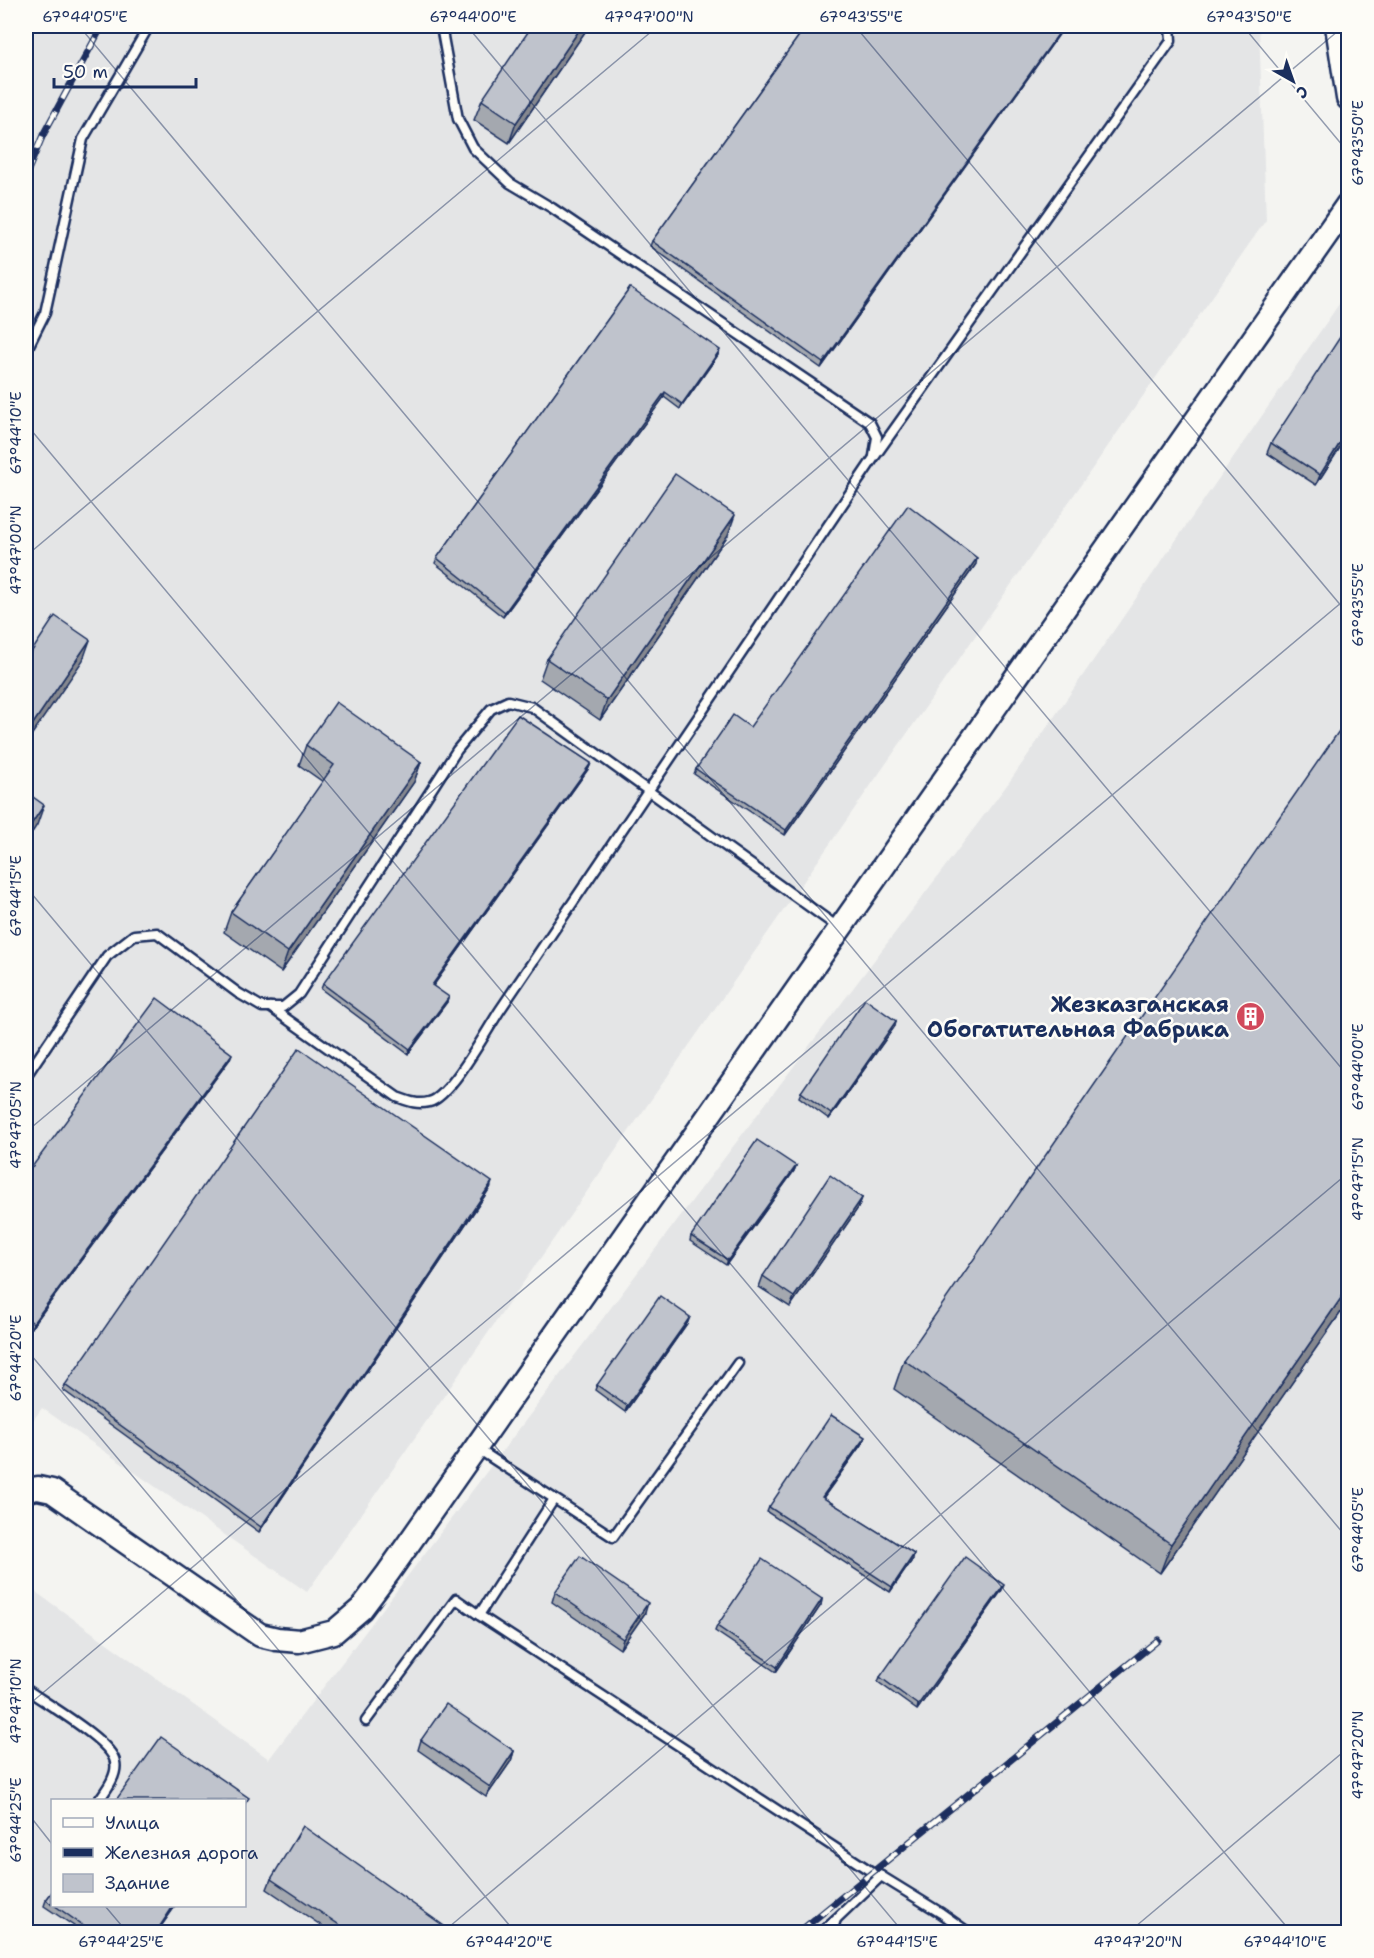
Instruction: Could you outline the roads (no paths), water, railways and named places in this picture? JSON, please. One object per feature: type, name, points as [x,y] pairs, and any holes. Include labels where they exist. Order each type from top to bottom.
[{"type":"street","points":[[1337,26],[1348,98]]},
{"type":"street","points":[[26,1490],[38,1488],[52,1491],[260,1635],[299,1641],[334,1632],[361,1609],[1348,204]]},
{"type":"lane","points":[[26,351],[45,313],[83,139],[149,26]]},
{"type":"lane","points":[[441,26],[458,120],[473,148],[510,183],[552,208],[870,423],[877,437],[873,459]]},
{"type":"lane","points":[[445,49],[449,26]]},
{"type":"lane","points":[[270,1007],[397,1096],[414,1104],[431,1102],[449,1087],[462,1071],[500,1010],[873,459],[1171,41],[1170,26]]},
{"type":"lane","points":[[26,1076],[107,956],[134,934],[157,933],[238,993],[262,1007],[283,1007],[299,993],[457,750],[492,709],[508,701],[532,707],[839,929]]},
{"type":"lane","points":[[475,1447],[613,1537],[738,1363]]},
{"type":"lane","points":[[479,1615],[554,1499]]},
{"type":"lane","points":[[366,1721],[456,1599],[872,1872],[968,1932]]},
{"type":"lane","points":[[26,1689],[100,1740],[111,1751],[116,1764],[112,1778],[100,1799]]},
{"type":"lane","points":[[821,1932],[881,1876]]},
{"type":"lane","points":[[832,1932],[836,1919]]},
{"type":"railway","points":[[26,32],[30,26]]},
{"type":"railway","points":[[26,175],[43,135],[102,26]]},
{"type":"railway","points":[[799,1932],[1158,1640]]},
{"type":"place","name":"Жезказганская Обогатительная Фабрика","points":[[1250,1017]]}]
